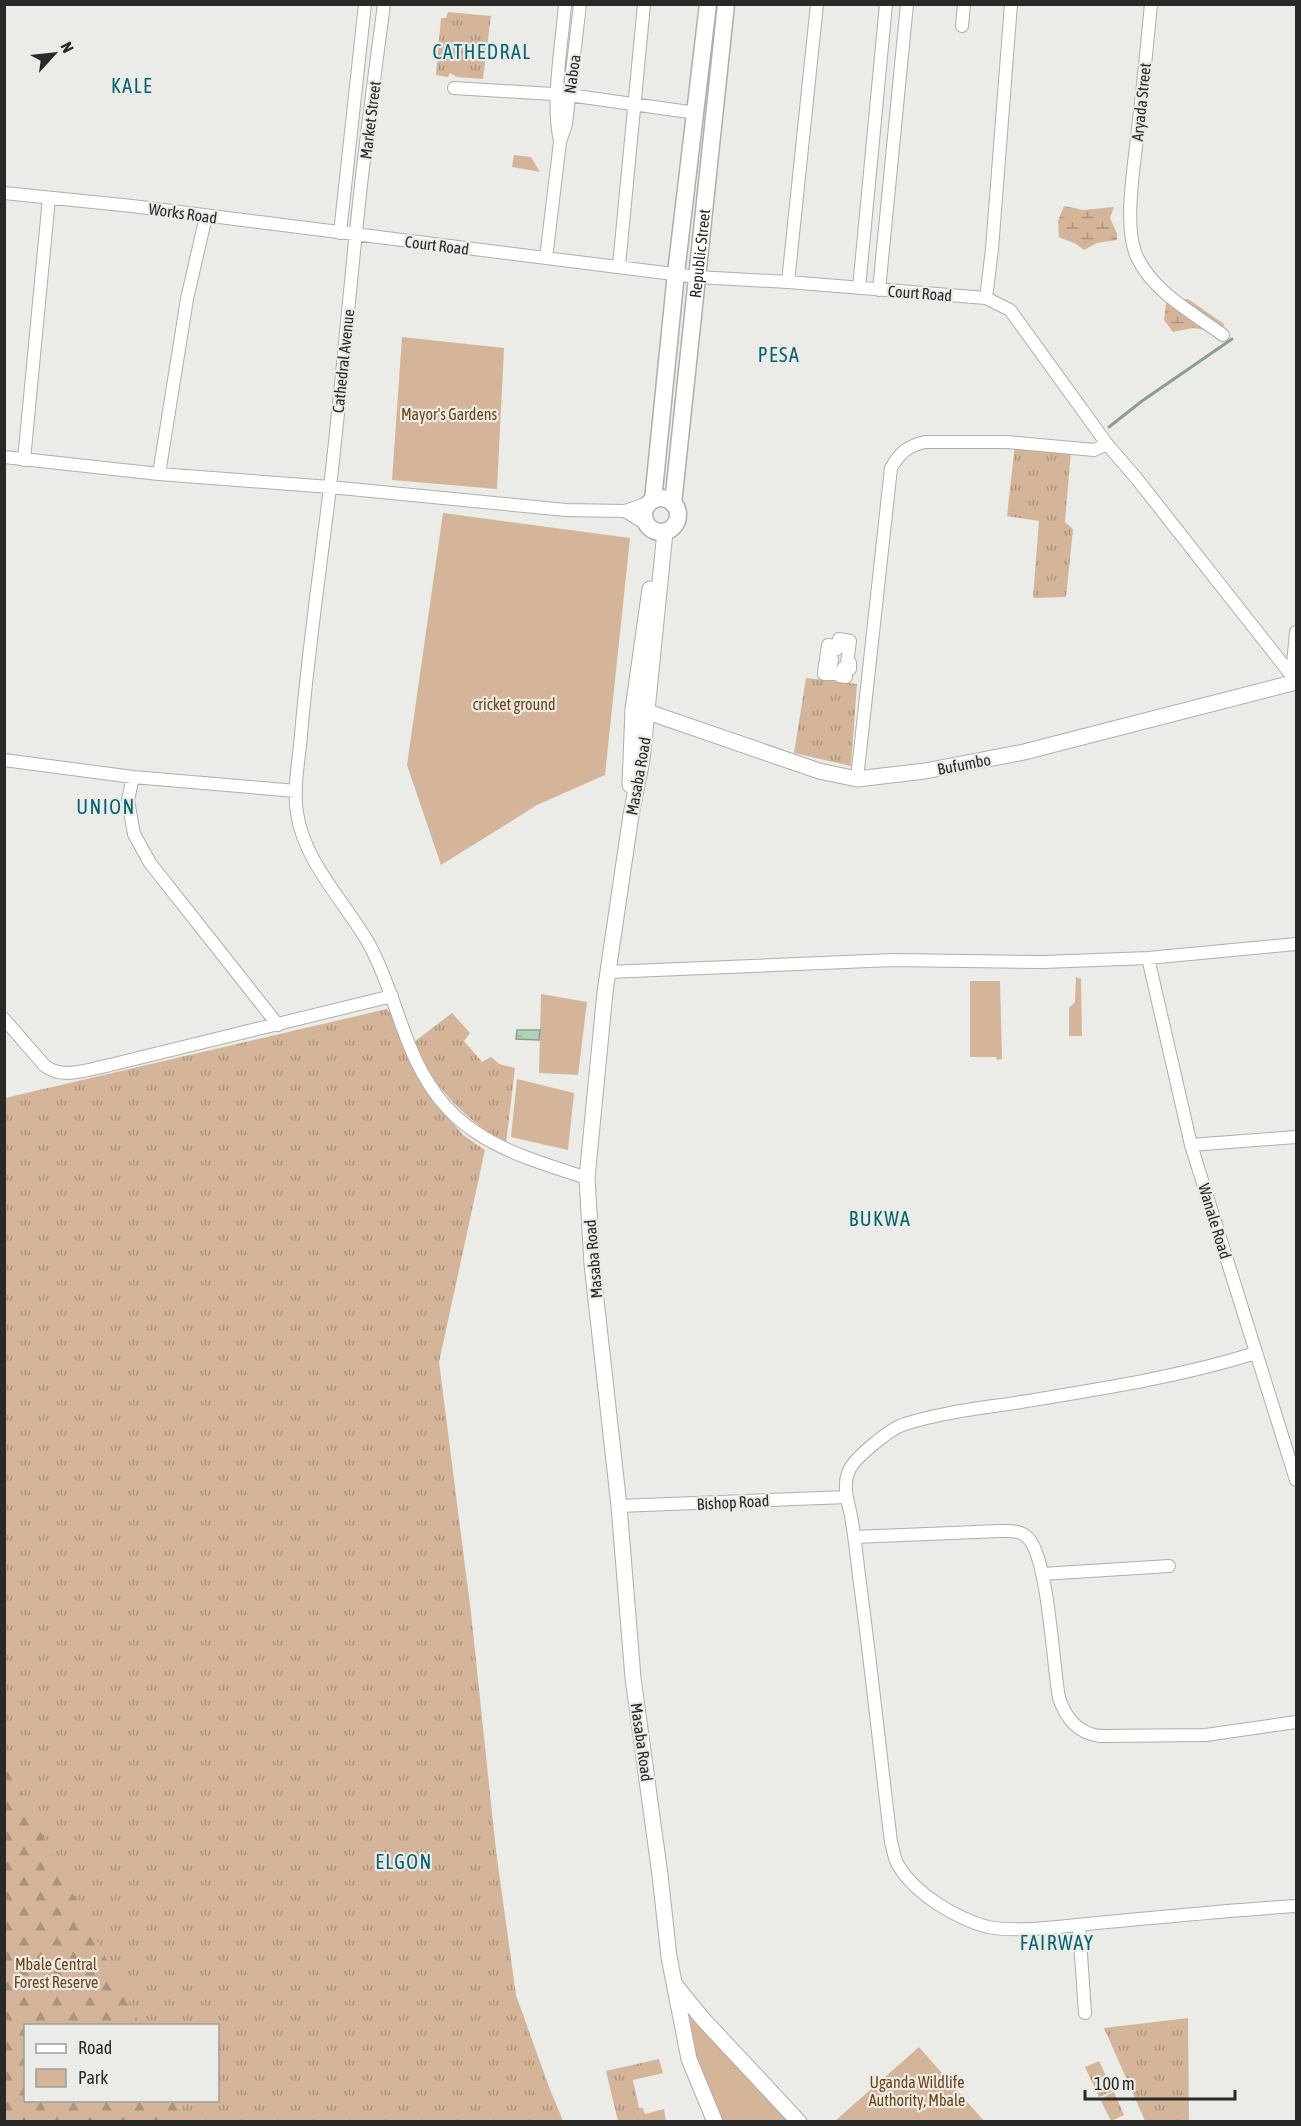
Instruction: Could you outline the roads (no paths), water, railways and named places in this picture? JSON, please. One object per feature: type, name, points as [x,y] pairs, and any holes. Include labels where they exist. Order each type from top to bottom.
[{"type":"main road","name":"Republic Street","points":[[650,502],[708,4]]},
{"type":"main road","name":"Republic Street","points":[[673,504],[726,4]]},
{"type":"main road","points":[[660,498],[667,499],[673,504],[677,511],[677,520],[673,528],[655,529],[644,517],[650,502],[660,498]]},
{"type":"street","name":"Market Street","points":[[340,233],[365,4]]},
{"type":"street","name":"Market Street","points":[[359,236],[370,116],[384,4]]},
{"type":"street","name":"Naboa","points":[[563,95],[565,4]]},
{"type":"street","name":"Naboa","points":[[546,258],[560,142],[557,124],[580,4]]},
{"type":"street","points":[[619,266],[644,4]]},
{"type":"street","points":[[788,282],[817,4]]},
{"type":"street","points":[[859,288],[885,4]]},
{"type":"street","points":[[879,290],[907,4]]},
{"type":"street","points":[[962,26],[964,4]]},
{"type":"street","points":[[986,298],[992,249],[1011,4]]},
{"type":"street","name":"Aryada Street","points":[[1151,4],[1131,200],[1132,244],[1147,274],[1168,295],[1223,335]]},
{"type":"street","points":[[454,88],[563,95],[696,113]]},
{"type":"street","points":[[352,114],[370,116]]},
{"type":"street","name":"Works Road","points":[[4,193],[132,206],[359,236]]},
{"type":"street","points":[[24,460],[49,198]]},
{"type":"street","points":[[159,474],[187,299],[206,216]]},
{"type":"street","name":"Court Road","points":[[359,236],[697,277],[986,298],[1010,310],[1107,444],[1295,679]]},
{"type":"street","name":"Cathedral Avenue","points":[[359,236],[305,682],[296,791],[297,814],[308,849],[371,949],[392,996],[408,1041],[426,1078],[450,1111],[468,1128],[489,1142],[518,1156],[587,1179]]},
{"type":"street","points":[[857,779],[891,468],[896,459],[903,450],[925,442],[1007,442],[1094,450],[1107,444]]},
{"type":"street","points":[[4,458],[566,510],[625,512],[650,502]]},
{"type":"street","points":[[625,512],[655,529],[641,711]]},
{"type":"street","points":[[1295,679],[1296,632]]},
{"type":"street","name":"Bufumbo","points":[[641,711],[819,771],[857,779],[925,771],[1024,753],[1295,679]]},
{"type":"street","name":"Masaba Road","points":[[641,711],[630,760],[630,815],[608,972],[587,1179],[599,1334],[619,1506],[633,1678],[669,1958],[689,2060],[715,2121]]},
{"type":"street","points":[[4,760],[133,777],[296,791]]},
{"type":"street","points":[[133,777],[128,800],[134,834],[150,863],[278,1025]]},
{"type":"street","points":[[608,972],[893,960],[1044,962],[1148,958],[1296,944]]},
{"type":"street","name":"Wanale Road","points":[[1148,958],[1191,1145],[1296,1480]]},
{"type":"street","points":[[4,1018],[45,1066],[52,1072],[63,1074],[278,1025],[392,996]]},
{"type":"street","points":[[1191,1145],[1296,1137]]},
{"type":"street","points":[[1256,1353],[1206,1368],[1147,1381],[940,1415],[904,1424],[883,1436],[852,1465],[848,1473],[847,1497],[854,1537],[891,1842],[897,1863],[908,1878],[934,1902],[962,1919],[990,1927],[1019,1928],[1296,1906]]},
{"type":"street","name":"Bishop Road","points":[[619,1506],[847,1497]]},
{"type":"street","points":[[854,1537],[967,1531],[1019,1532],[1029,1538],[1042,1574],[1059,1698],[1065,1714],[1084,1732],[1100,1736],[1206,1735],[1296,1722]]},
{"type":"street","points":[[1042,1574],[1169,1566]]},
{"type":"street","points":[[1079,1925],[1085,2013]]},
{"type":"street","points":[[675,1985],[702,2019],[799,2121]]},
{"type":"water","points":[[517,1030],[540,1030],[539,1040],[516,1039]]},
{"type":"waterway","points":[[1109,427],[1142,401],[1232,339]]},
{"type":"district","name":"CATHEDRAL","points":[[482,52]]},
{"type":"district","name":"KALE","points":[[132,86]]},
{"type":"district","name":"PESA","points":[[779,355]]},
{"type":"district","name":"UNION","points":[[106,807]]},
{"type":"district","name":"BUKWA","points":[[880,1219]]},
{"type":"district","name":"ELGON","points":[[404,1862]]},
{"type":"district","name":"FAIRWAY","points":[[1057,1943]]},
{"type":"park label","name":"Mayor's Gardens","points":[[449,414]]},
{"type":"park label","name":"cricket ground","points":[[514,704]]},
{"type":"park label","name":"Mbale Central Forest Reserve","points":[[56,1973]]},
{"type":"park label","name":"Uganda Wildlife Authority, Mbale","points":[[917,2091]]}]
